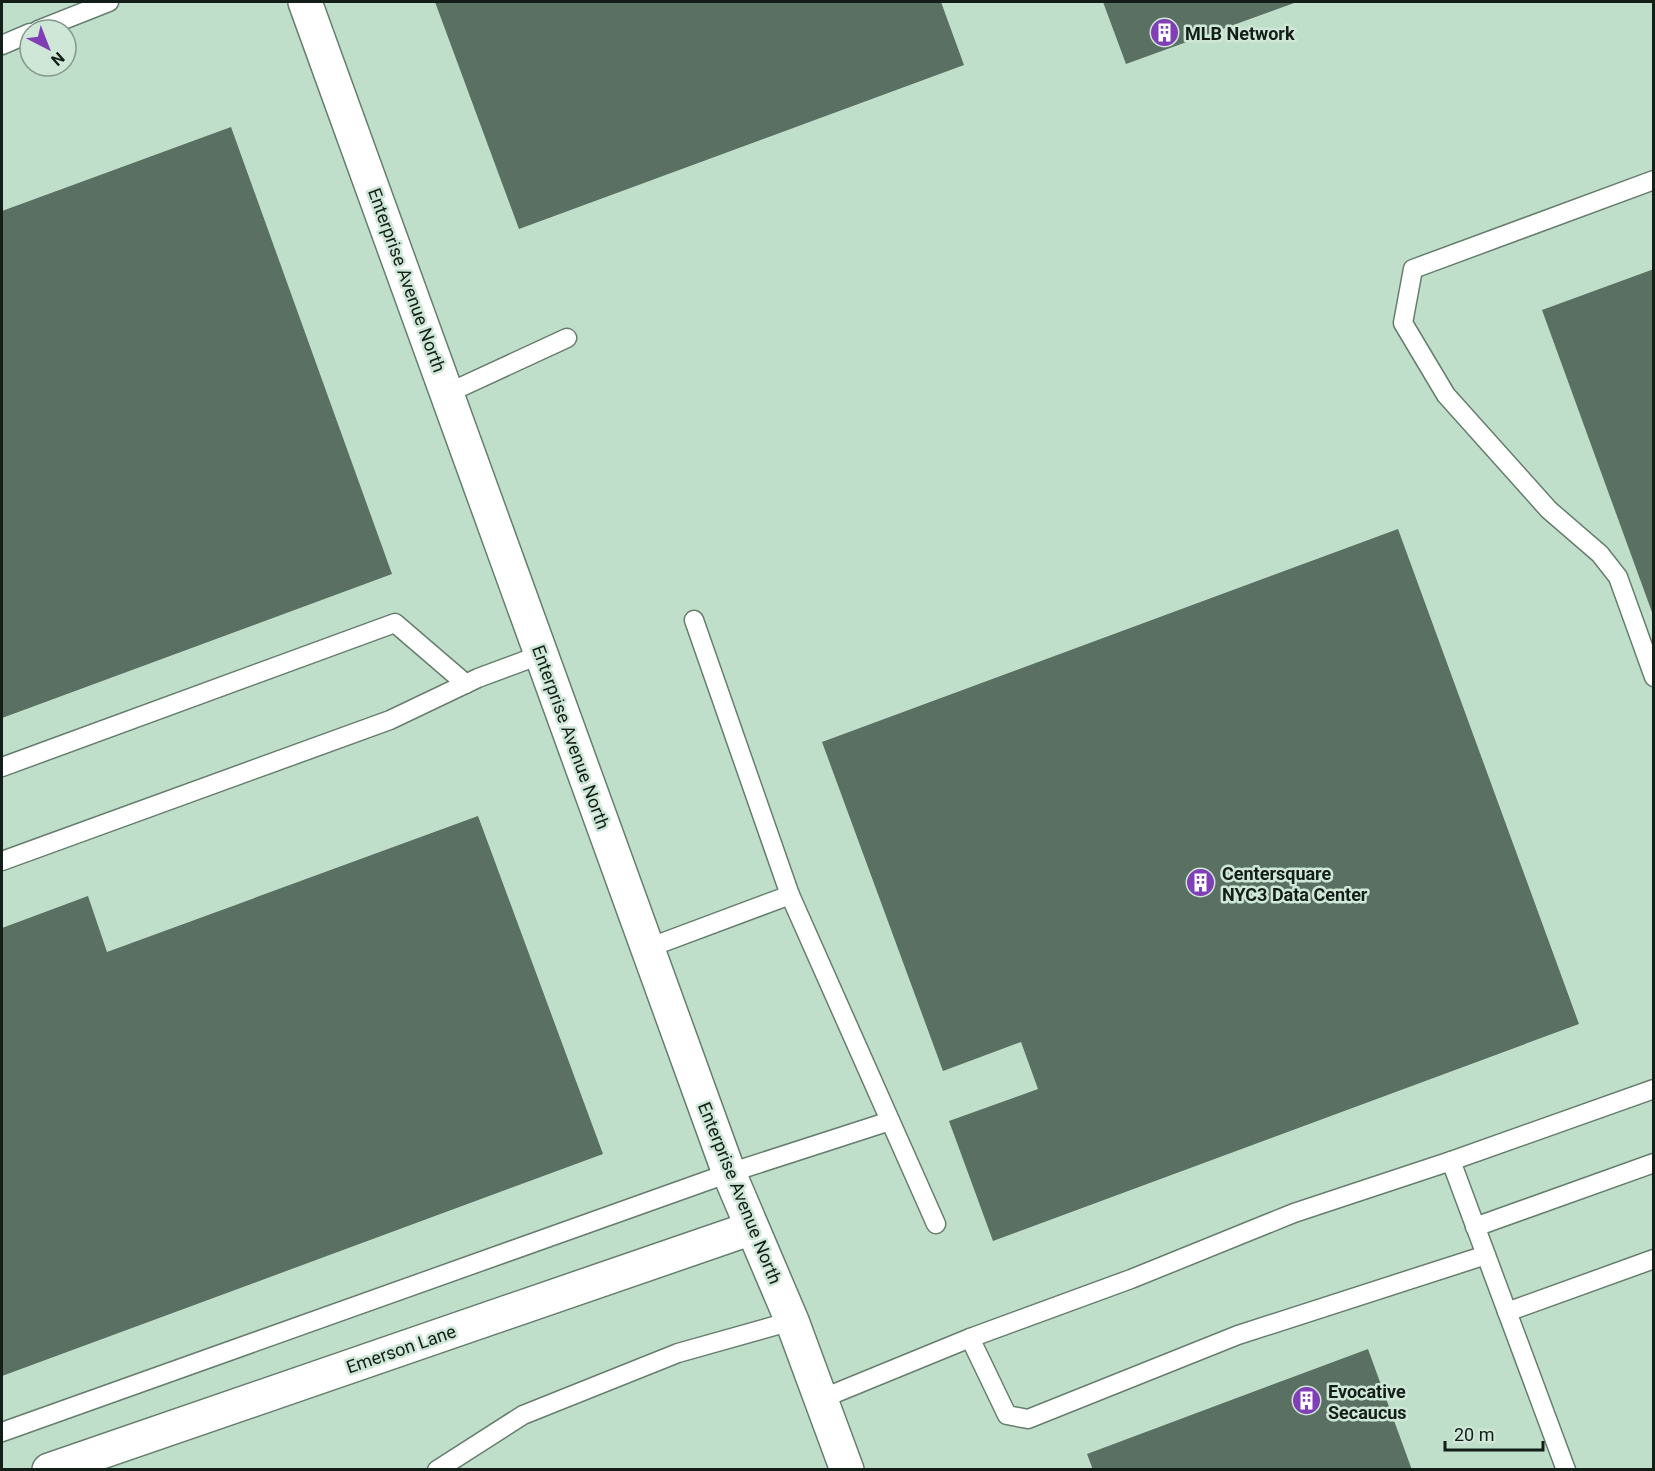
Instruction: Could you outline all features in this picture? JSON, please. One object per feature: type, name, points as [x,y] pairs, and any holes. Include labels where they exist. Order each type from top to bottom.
[{"type":"street","name":"Enterprise Avenue North","points":[[305,2],[729,1173],[792,1321],[847,1470]]},
{"type":"street","name":"Emerson Lane","points":[[49,1470],[752,1228]]},
{"type":"lane","points":[[68,18],[109,2]]},
{"type":"lane","points":[[2,45],[18,38]]},
{"type":"lane","points":[[1653,180],[1413,269],[1403,323],[1446,395],[1549,510],[1600,554],[1618,577],[1653,677]]},
{"type":"lane","points":[[448,393],[567,338]]},
{"type":"lane","points":[[694,620],[790,895],[936,1224]]},
{"type":"lane","points":[[2,767],[395,623],[466,684]]},
{"type":"lane","points":[[2,861],[390,720],[466,684],[540,655]]},
{"type":"lane","points":[[648,948],[790,895]]},
{"type":"lane","points":[[821,1398],[970,1338],[1131,1279],[1294,1213],[1451,1161],[1653,1089]]},
{"type":"lane","points":[[2,1432],[729,1173],[890,1121]]},
{"type":"lane","points":[[1451,1161],[1566,1470]]},
{"type":"lane","points":[[1475,1227],[1653,1163]]},
{"type":"lane","points":[[970,1338],[1007,1415],[1029,1419],[1238,1335],[1486,1255]]},
{"type":"lane","points":[[1507,1312],[1653,1259]]},
{"type":"lane","points":[[437,1470],[523,1415],[678,1353],[792,1321]]},
{"type":"shaded area","points":[[2,2],[1653,2],[1653,1469],[2,1469]]},
{"type":"building","points":[[435,2],[941,2],[964,65],[519,229]]},
{"type":"building","name":"MLB Network","points":[[1103,2],[1297,2],[1126,64]]},
{"type":"building","points":[[231,127],[392,574],[2,718],[2,211]]},
{"type":"building","points":[[1654,269],[1654,615],[1653,615],[1542,310]]},
{"type":"building","name":"Centersquare NYC3 Data Center","points":[[1398,529],[1579,1024],[993,1241],[949,1121],[1038,1089],[1021,1042],[943,1071],[822,742]]},
{"type":"building","points":[[478,816],[603,1154],[2,1376],[2,928],[88,896],[107,952]]},
{"type":"building","name":"Evocative Secaucus","points":[[1368,1349],[1412,1470],[1093,1470],[1087,1454]]},
{"type":"place","name":"MLB Network","points":[[1164,33]]},
{"type":"place","name":"Centersquare NYC3 Data Center","points":[[1201,883]]},
{"type":"place","name":"Evocative Secaucus","points":[[1307,1401]]}]
